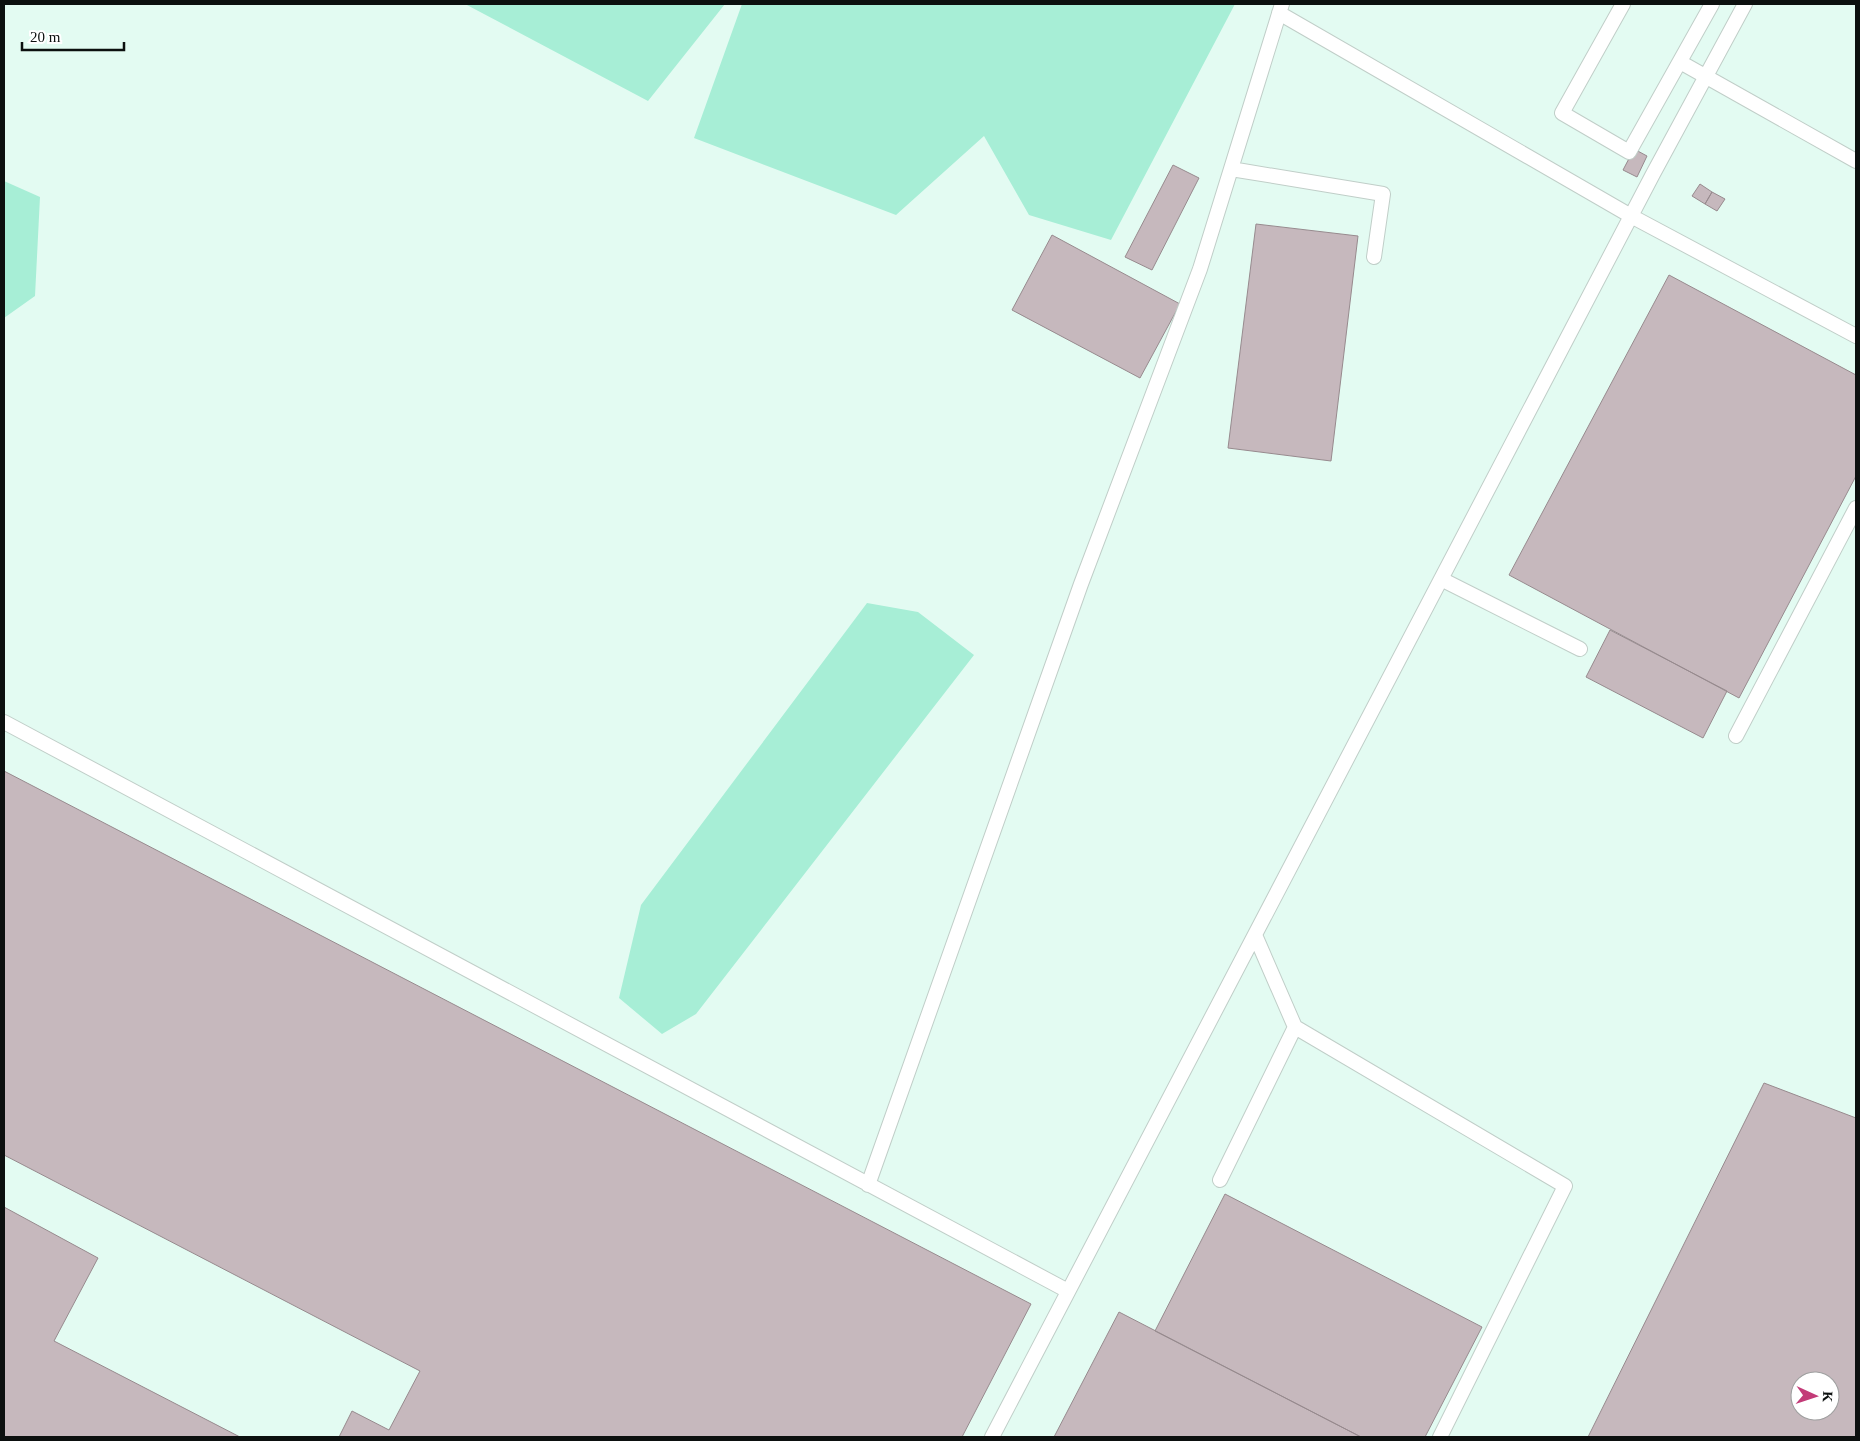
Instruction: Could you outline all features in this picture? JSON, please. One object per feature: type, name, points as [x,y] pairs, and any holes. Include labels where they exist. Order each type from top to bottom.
[{"type":"lane","points":[[1623,4],[1562,113],[1629,152],[1712,4]]},
{"type":"lane","points":[[992,1437],[1631,216],[1745,4]]},
{"type":"lane","points":[[868,1185],[1081,584],[1200,269],[1280,9],[1631,216],[1856,336]]},
{"type":"lane","points":[[1680,62],[1856,161]]},
{"type":"lane","points":[[1231,169],[1383,194],[1374,257]]},
{"type":"lane","points":[[1736,736],[1856,508]]},
{"type":"lane","points":[[1441,579],[1580,649]]},
{"type":"lane","points":[[4,722],[1068,1291]]},
{"type":"lane","points":[[1256,935],[1295,1028],[1566,1186],[1440,1437]]},
{"type":"lane","points":[[1220,1180],[1295,1028]]},
{"type":"shaded area","points":[[4,4],[1856,4],[1856,1437],[4,1437]]},
{"type":"green space","points":[[465,4],[725,4],[648,101]]},
{"type":"green space","points":[[742,4],[1235,4],[1111,240],[1029,215],[984,136],[896,215],[694,138]]},
{"type":"green space","points":[[4,181],[40,197],[35,296],[4,318]]},
{"type":"green space","points":[[867,603],[918,612],[974,655],[696,1014],[662,1034],[619,998],[641,905]]},
{"type":"building","points":[[1634,149],[1647,156],[1637,177],[1623,170]]},
{"type":"building","points":[[1173,165],[1199,178],[1152,270],[1125,257]]},
{"type":"building","points":[[1700,184],[1712,192],[1705,204],[1692,196]]},
{"type":"building","points":[[1712,192],[1725,199],[1717,211],[1705,204]]},
{"type":"building","points":[[1256,224],[1358,236],[1331,461],[1228,448]]},
{"type":"building","points":[[1052,235],[1180,304],[1140,378],[1012,310]]},
{"type":"building","points":[[1669,275],[1856,375],[1856,476],[1739,698],[1509,575]]},
{"type":"building","points":[[1610,630],[1727,691],[1703,738],[1586,677]]},
{"type":"building","points":[[4,771],[1031,1304],[962,1437],[339,1437],[352,1411],[389,1430],[420,1371],[4,1155]]},
{"type":"building","points":[[1764,1083],[1856,1118],[1856,1437],[1588,1437]]},
{"type":"building","points":[[1225,1194],[1482,1327],[1425,1437],[1361,1437],[1155,1331]]},
{"type":"building","points":[[4,1207],[98,1258],[54,1341],[240,1437],[4,1437]]},
{"type":"building","points":[[1119,1312],[1361,1437],[1054,1437]]}]
